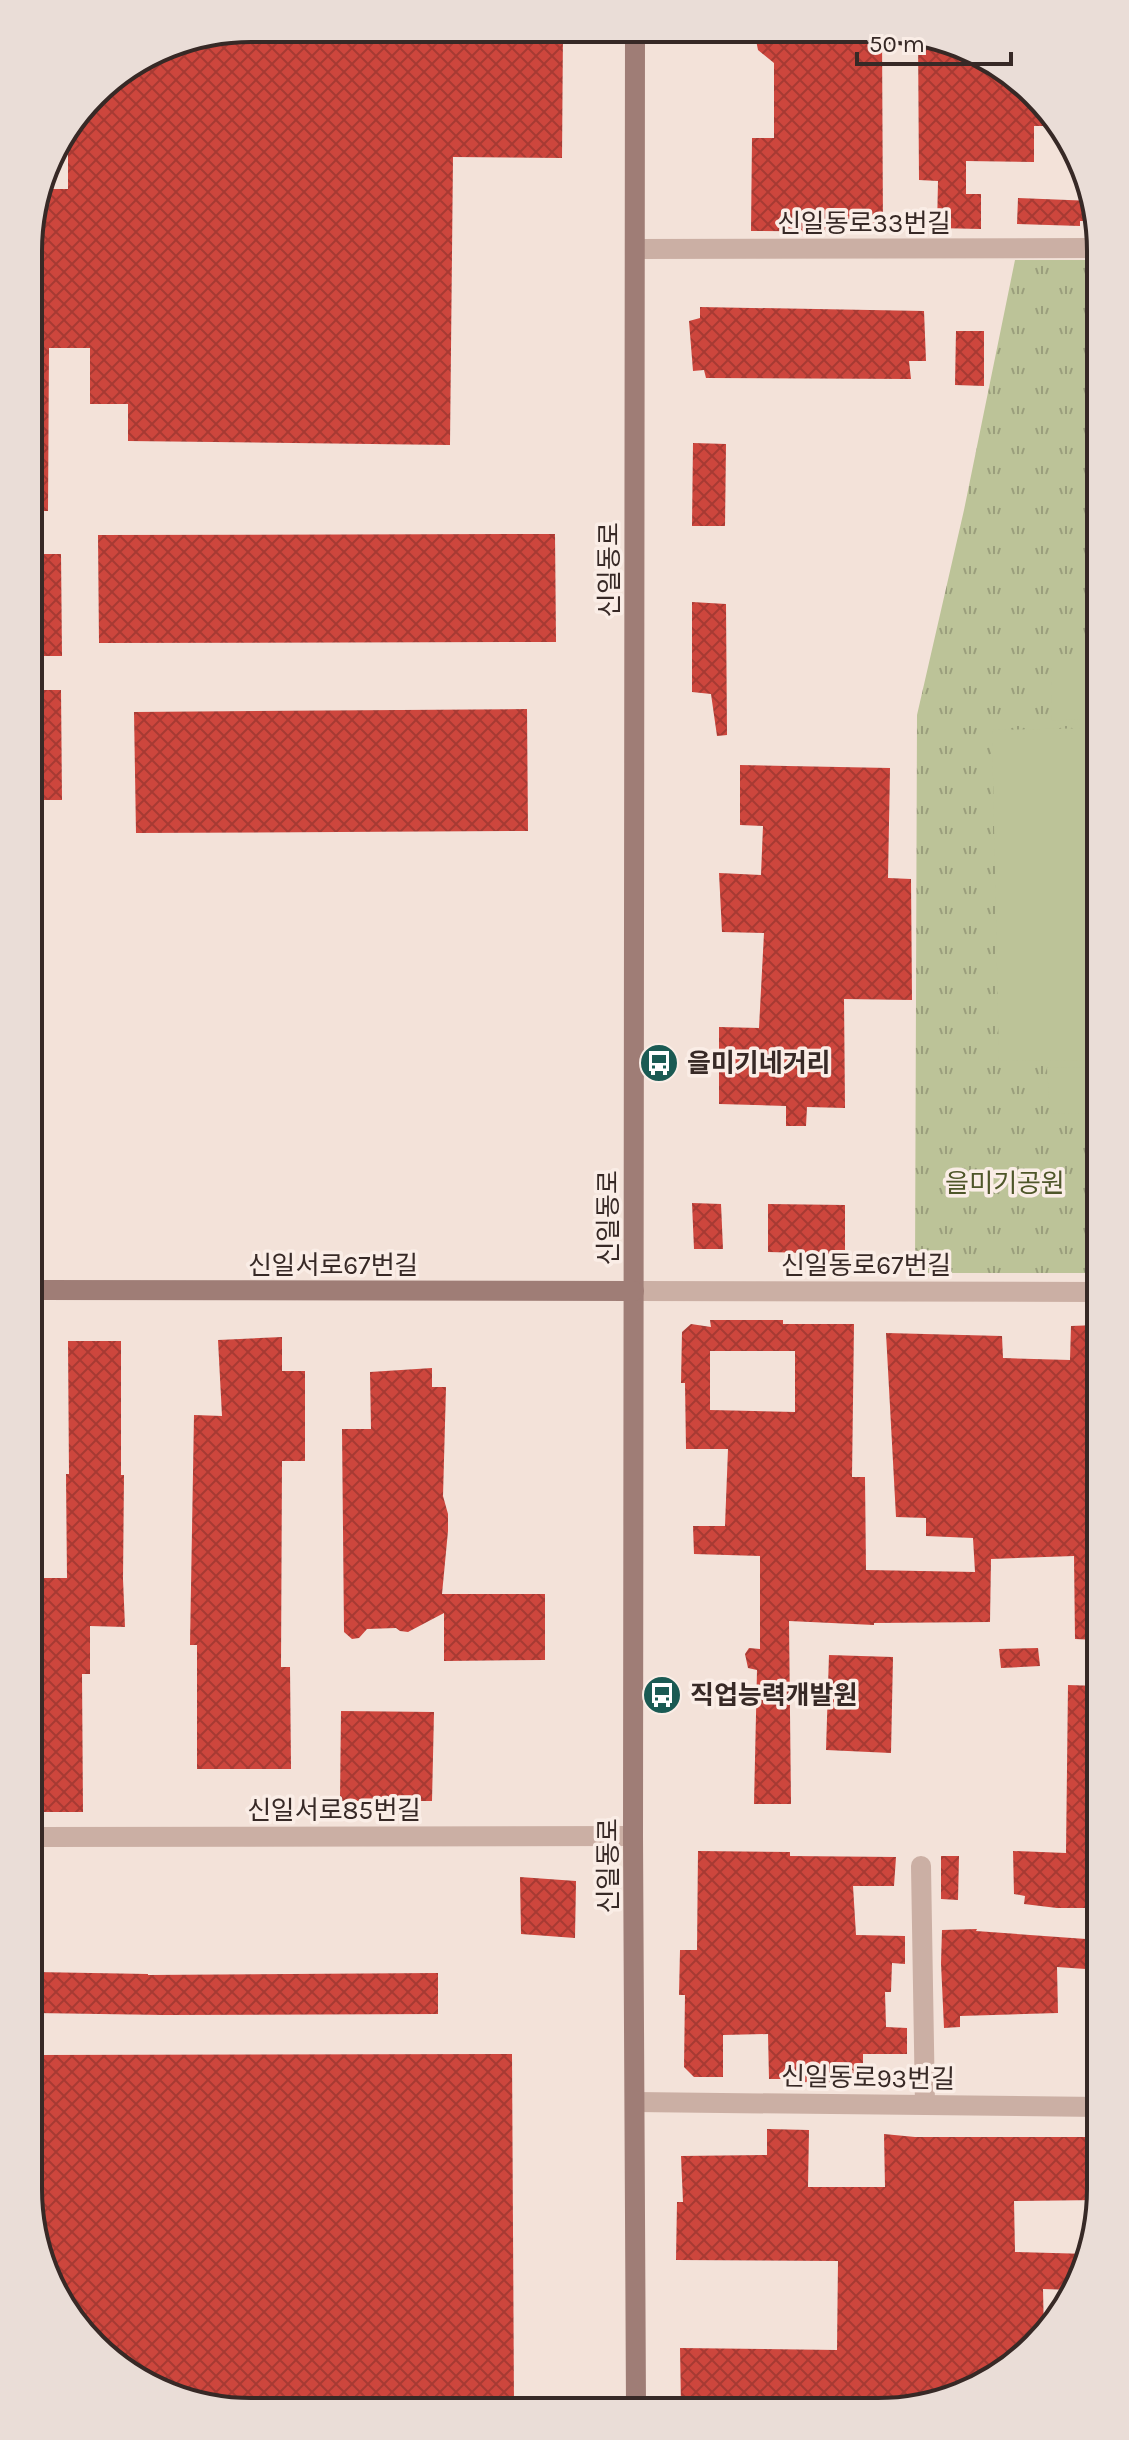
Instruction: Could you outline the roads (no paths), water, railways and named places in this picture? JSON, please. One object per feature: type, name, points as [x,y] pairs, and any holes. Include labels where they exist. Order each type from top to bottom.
[{"type":"main road","name":"신일동로","points":[[635,42],[633,1836],[636,2398]]},
{"type":"main road","name":"신일서로67번길","points":[[42,1290],[634,1291]]},
{"type":"street","name":"신일동로33번길","points":[[635,249],[1087,248]]},
{"type":"street","name":"신일동로67번길","points":[[634,1291],[1087,1292]]},
{"type":"street","name":"신일서로85번길","points":[[42,1837],[633,1836]]},
{"type":"street","points":[[921,1866],[925,2105]]},
{"type":"street","name":"신일동로93번길","points":[[635,2102],[1087,2107]]},
{"type":"place","name":"을미기네거리","points":[[659,1063]]},
{"type":"place","name":"직업능력개발원","points":[[662,1695]]},
{"type":"park label","name":"을미기공원","points":[[1005,1183]]}]
